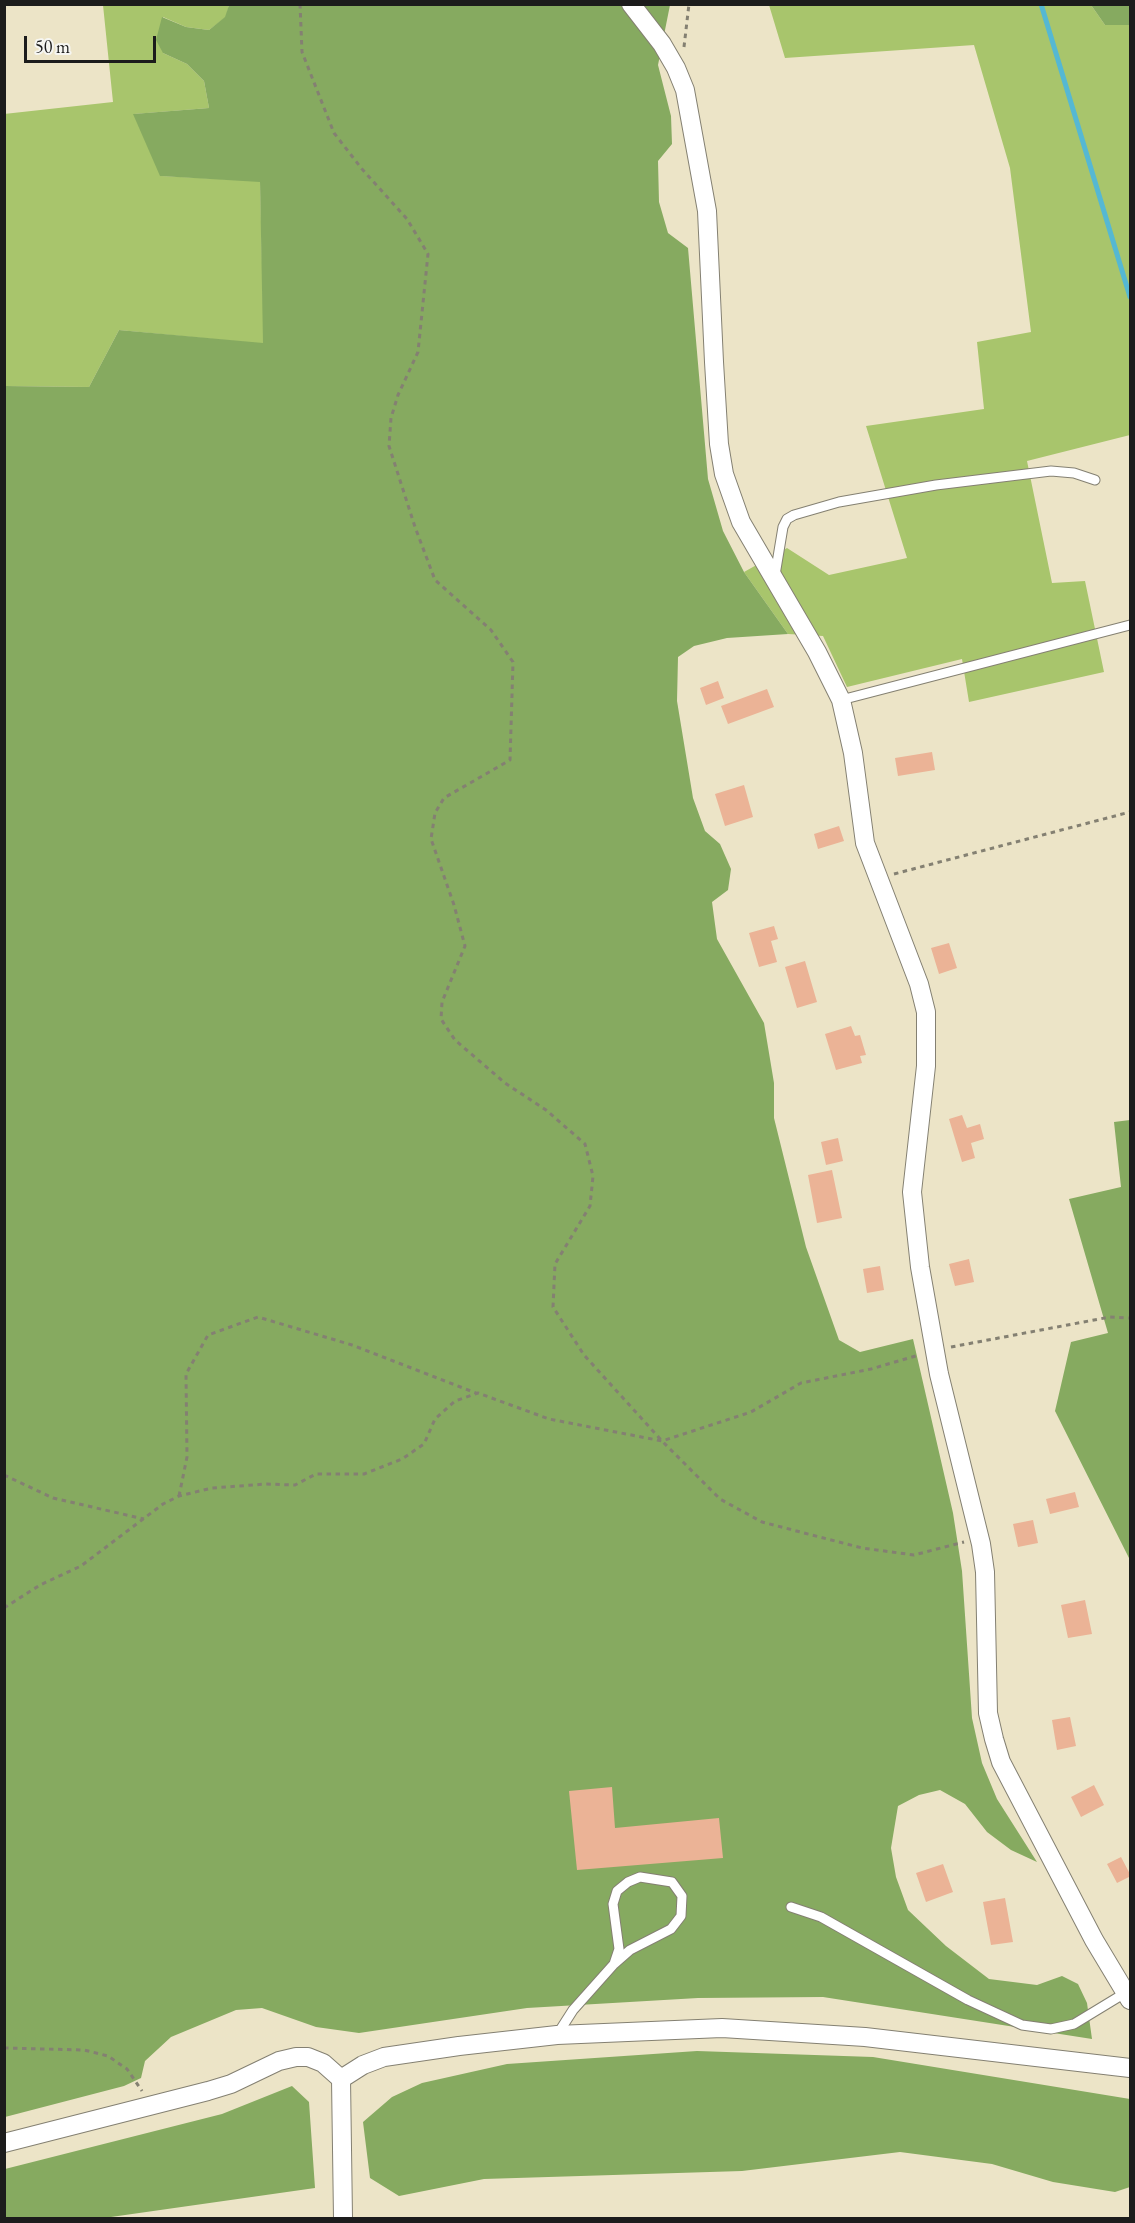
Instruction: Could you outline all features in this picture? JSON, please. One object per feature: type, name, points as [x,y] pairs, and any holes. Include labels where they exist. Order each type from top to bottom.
[{"type":"street","points":[[632,4],[662,44],[685,90],[707,211],[714,374],[719,444],[724,474],[741,522],[817,652],[841,700],[853,753],[865,843],[919,984],[926,1012],[927,1066],[912,1192],[935,1351],[980,1537],[985,1572],[988,1713],[996,1747],[1001,1762],[1094,1940],[1128,1996]]},
{"type":"street","points":[[341,2079],[363,2065],[384,2057],[557,2035],[667,2029],[788,2031],[930,2044],[1131,2068]]},
{"type":"street","points":[[4,2143],[231,2084],[279,2061],[296,2057],[323,2063],[341,2079],[343,2212]]},
{"type":"lane","points":[[774,580],[783,527],[787,519],[794,515],[839,502],[936,485],[1051,471],[1074,473],[1095,480]]},
{"type":"lane","points":[[841,700],[1131,625]]},
{"type":"lane","points":[[557,2035],[573,2010],[614,1964],[630,1950],[672,1929],[681,1917],[682,1896],[672,1882],[640,1878],[628,1882],[617,1891],[613,1904],[620,1936],[614,1964]]},
{"type":"lane","points":[[791,1907],[821,1917],[968,2000],[1022,2025],[1051,2029],[1074,2024],[1128,1996]]},
{"type":"path","points":[[300,4],[303,52],[334,133],[362,169],[407,219],[428,255],[418,352],[391,418],[389,446],[415,527],[435,580],[491,630],[513,662],[510,760],[444,798],[435,813],[431,839],[454,905],[465,946],[442,1002],[441,1019],[455,1040],[505,1083],[546,1110],[585,1144],[593,1176],[590,1206],[555,1264],[554,1307],[584,1355],[662,1441],[720,1498],[762,1522],[862,1548],[914,1556],[980,1537]]},
{"type":"path","points":[[676,68],[684,55],[689,4]]},
{"type":"path","points":[[879,878],[1131,812]]},
{"type":"path","points":[[180,1496],[187,1457],[186,1374],[208,1335],[258,1317],[352,1345],[549,1419],[662,1441],[751,1412],[801,1383],[871,1369],[935,1351],[1099,1319],[1131,1318]]},
{"type":"path","points":[[4,1608],[40,1585],[81,1566],[144,1519],[180,1496],[212,1488],[266,1484],[295,1485],[316,1474],[364,1474],[402,1459],[424,1444],[435,1419],[455,1401],[478,1393]]},
{"type":"path","points":[[4,1475],[53,1498],[144,1519]]},
{"type":"path","points":[[4,2048],[84,2050],[108,2056],[128,2069],[151,2106]]},
{"type":"green space","points":[[103,5],[229,5],[226,17],[209,30],[186,27],[163,17],[163,53],[187,64],[204,81],[209,108],[134,114],[161,176],[260,181],[264,344],[119,330],[89,387],[5,386],[4,114],[113,102]]},
{"type":"green space","points":[[229,5],[670,5],[658,65],[671,116],[672,144],[658,161],[659,202],[668,233],[688,248],[708,479],[723,531],[744,572],[788,634],[727,638],[694,646],[678,657],[677,701],[693,798],[705,831],[720,844],[731,869],[728,890],[712,902],[717,939],[764,1023],[774,1083],[774,1118],[806,1247],[839,1340],[860,1352],[913,1339],[953,1513],[962,1571],[972,1718],[982,1763],[997,1799],[1037,1862],[1011,1850],[987,1832],[965,1804],[940,1790],[919,1795],[898,1806],[891,1848],[896,1877],[908,1910],[946,1946],[989,1979],[1037,1985],[1062,1976],[1078,1984],[1087,2003],[1092,2039],[823,1997],[698,1998],[527,2008],[359,2033],[316,2027],[262,2008],[236,2010],[171,2037],[145,2061],[141,2078],[124,2086],[5,2117],[5,386],[89,387],[119,330],[263,343],[260,182],[160,176],[133,114],[209,108],[204,81],[187,64],[163,53],[156,40],[162,17],[186,27],[209,30],[225,17]]},
{"type":"green space","points":[[769,5],[1091,5],[1105,25],[1130,25],[1130,435],[1027,461],[1052,583],[1085,581],[1104,672],[969,702],[962,659],[847,687],[823,636],[788,634],[744,572],[787,548],[829,575],[907,558],[866,426],[984,409],[977,342],[1031,332],[1010,168],[974,45],[785,58]]},
{"type":"green space","points":[[1091,5],[1130,5],[1130,25],[1105,25]]},
{"type":"green space","points":[[1130,1120],[1130,1560],[1055,1411],[1071,1342],[1108,1333],[1069,1199],[1121,1187],[1114,1122]]},
{"type":"green space","points":[[697,2051],[873,2057],[1130,2099],[1130,2187],[1115,2192],[1053,2182],[992,2164],[900,2152],[742,2171],[484,2179],[399,2196],[370,2178],[363,2122],[392,2097],[422,2083],[507,2064]]},
{"type":"green space","points":[[292,2086],[309,2102],[315,2188],[104,2218],[5,2218],[5,2169],[222,2114]]},
{"type":"building","points":[[718,681],[724,698],[706,705],[700,688]]},
{"type":"building","points":[[767,689],[774,707],[728,724],[721,706]]},
{"type":"building","points":[[932,752],[935,770],[898,776],[895,758]]},
{"type":"building","points":[[744,785],[753,817],[725,826],[715,794]]},
{"type":"building","points":[[839,826],[844,841],[818,849],[814,834]]},
{"type":"building","points":[[774,926],[778,939],[771,941],[777,962],[759,967],[749,933]]},
{"type":"building","points":[[949,943],[957,968],[939,974],[931,948]]},
{"type":"building","points":[[805,961],[817,1002],[797,1008],[785,967]]},
{"type":"building","points":[[851,1026],[855,1036],[860,1035],[866,1055],[860,1056],[862,1063],[836,1070],[825,1034]]},
{"type":"building","points":[[962,1115],[967,1128],[980,1124],[984,1139],[971,1143],[975,1158],[962,1162],[949,1119]]},
{"type":"building","points":[[838,1138],[843,1161],[826,1165],[821,1142]]},
{"type":"building","points":[[832,1170],[842,1218],[817,1223],[808,1175]]},
{"type":"building","points":[[969,1259],[974,1282],[955,1286],[949,1264]]},
{"type":"building","points":[[880,1266],[884,1290],[867,1293],[863,1269]]},
{"type":"building","points":[[1075,1492],[1079,1507],[1050,1514],[1046,1499]]},
{"type":"building","points":[[1033,1520],[1038,1543],[1018,1547],[1013,1524]]},
{"type":"building","points":[[1085,1600],[1092,1634],[1068,1638],[1061,1605]]},
{"type":"building","points":[[1070,1717],[1076,1746],[1057,1750],[1052,1720]]},
{"type":"building","points":[[1094,1785],[1104,1805],[1081,1817],[1071,1797]]},
{"type":"building","points":[[612,1787],[615,1828],[719,1818],[723,1858],[577,1870],[569,1791]]},
{"type":"building","points":[[1121,1857],[1131,1876],[1117,1883],[1107,1864]]},
{"type":"building","points":[[943,1864],[953,1892],[926,1902],[916,1873]]},
{"type":"building","points":[[1005,1898],[1013,1942],[991,1945],[983,1902]]},
{"type":"waterway","points":[[1041,4],[1130,297]]}]
